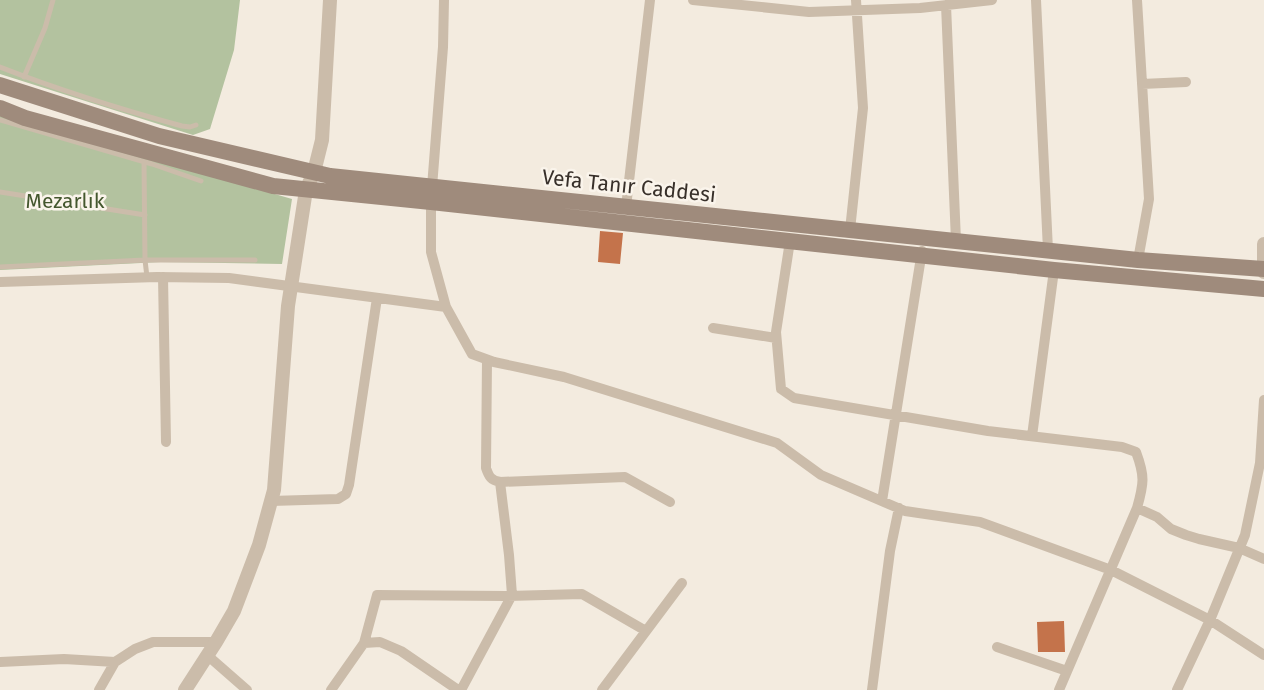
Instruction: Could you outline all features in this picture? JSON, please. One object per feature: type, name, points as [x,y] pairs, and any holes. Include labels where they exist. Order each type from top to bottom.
[{"type":"main road","name":"Vefa Tanır Caddesi","points":[[0,85],[159,135],[330,176],[431,194],[921,256],[1264,289]]},
{"type":"main road","name":"Vefa Tanır Caddesi","points":[[0,108],[25,118],[273,186],[626,207],[1138,260],[1264,270]]},
{"type":"street","points":[[185,690],[234,611],[259,545],[274,490],[288,306],[306,190],[314,172],[322,140],[330,0]]},
{"type":"street","points":[[444,0],[443,47],[431,194],[431,252],[446,307],[471,354],[564,377],[777,443],[821,475],[905,511],[980,522],[1111,570],[1210,620],[1264,655]]},
{"type":"street","points":[[626,207],[650,0]]},
{"type":"street","points":[[693,0],[809,12],[857,5],[920,8],[992,0]]},
{"type":"street","points":[[1036,0],[1048,250]]},
{"type":"street","points":[[1137,0],[1149,199],[1138,260]]},
{"type":"street","points":[[850,230],[863,108],[857,5]]},
{"type":"street","points":[[946,5],[956,241]]},
{"type":"street","points":[[1142,84],[1186,82]]},
{"type":"street","points":[[882,501],[923,237]]},
{"type":"street","points":[[790,241],[776,332],[781,389],[787,394],[794,398],[896,416],[1122,447],[1136,452],[1142,469],[1143,487],[1137,508],[1059,690]]},
{"type":"street","points":[[1264,244],[1264,270]]},
{"type":"street","points":[[1032,436],[1054,270]]},
{"type":"street","points":[[0,282],[147,277],[229,278],[446,307]]},
{"type":"street","points":[[163,277],[166,442]]},
{"type":"street","points":[[271,501],[338,499],[345,494],[349,485],[377,298]]},
{"type":"street","points":[[713,328],[776,338]]},
{"type":"street","points":[[487,360],[486,468],[493,481],[625,477],[670,502]]},
{"type":"street","points":[[1177,690],[1245,535],[1260,463],[1264,400]]},
{"type":"street","points":[[364,643],[380,642],[401,651],[459,690],[512,595],[500,482]]},
{"type":"street","points":[[872,690],[890,551],[899,508]]},
{"type":"street","points":[[1137,508],[1157,517],[1171,529],[1239,548],[1264,559]]},
{"type":"street","points":[[602,690],[682,583]]},
{"type":"street","points":[[331,690],[364,643],[377,595],[582,594],[646,631]]},
{"type":"street","points":[[99,690],[115,662],[135,649],[153,642],[216,642]]},
{"type":"street","points":[[997,647],[1067,671]]},
{"type":"street","points":[[207,655],[247,690]]},
{"type":"street","points":[[0,662],[65,659],[115,662]]},
{"type":"lane","points":[[24,77],[41,40],[53,0]]},
{"type":"lane","points":[[0,67],[69,92],[174,124],[190,127],[196,125]]},
{"type":"lane","points":[[0,120],[201,181]]},
{"type":"lane","points":[[144,162],[147,277]]},
{"type":"lane","points":[[0,192],[145,215]]},
{"type":"lane","points":[[0,267],[145,260],[255,260]]},
{"type":"green space","points":[[0,0],[240,0],[234,50],[210,129],[193,135],[0,74]]},
{"type":"green space","name":"Mezarlık","points":[[0,115],[292,199],[282,264],[161,262],[0,270]]},
{"type":"building","points":[[600,231],[623,233],[620,264],[598,262]]},
{"type":"building","points":[[1064,621],[1065,652],[1038,652],[1037,622]]}]
